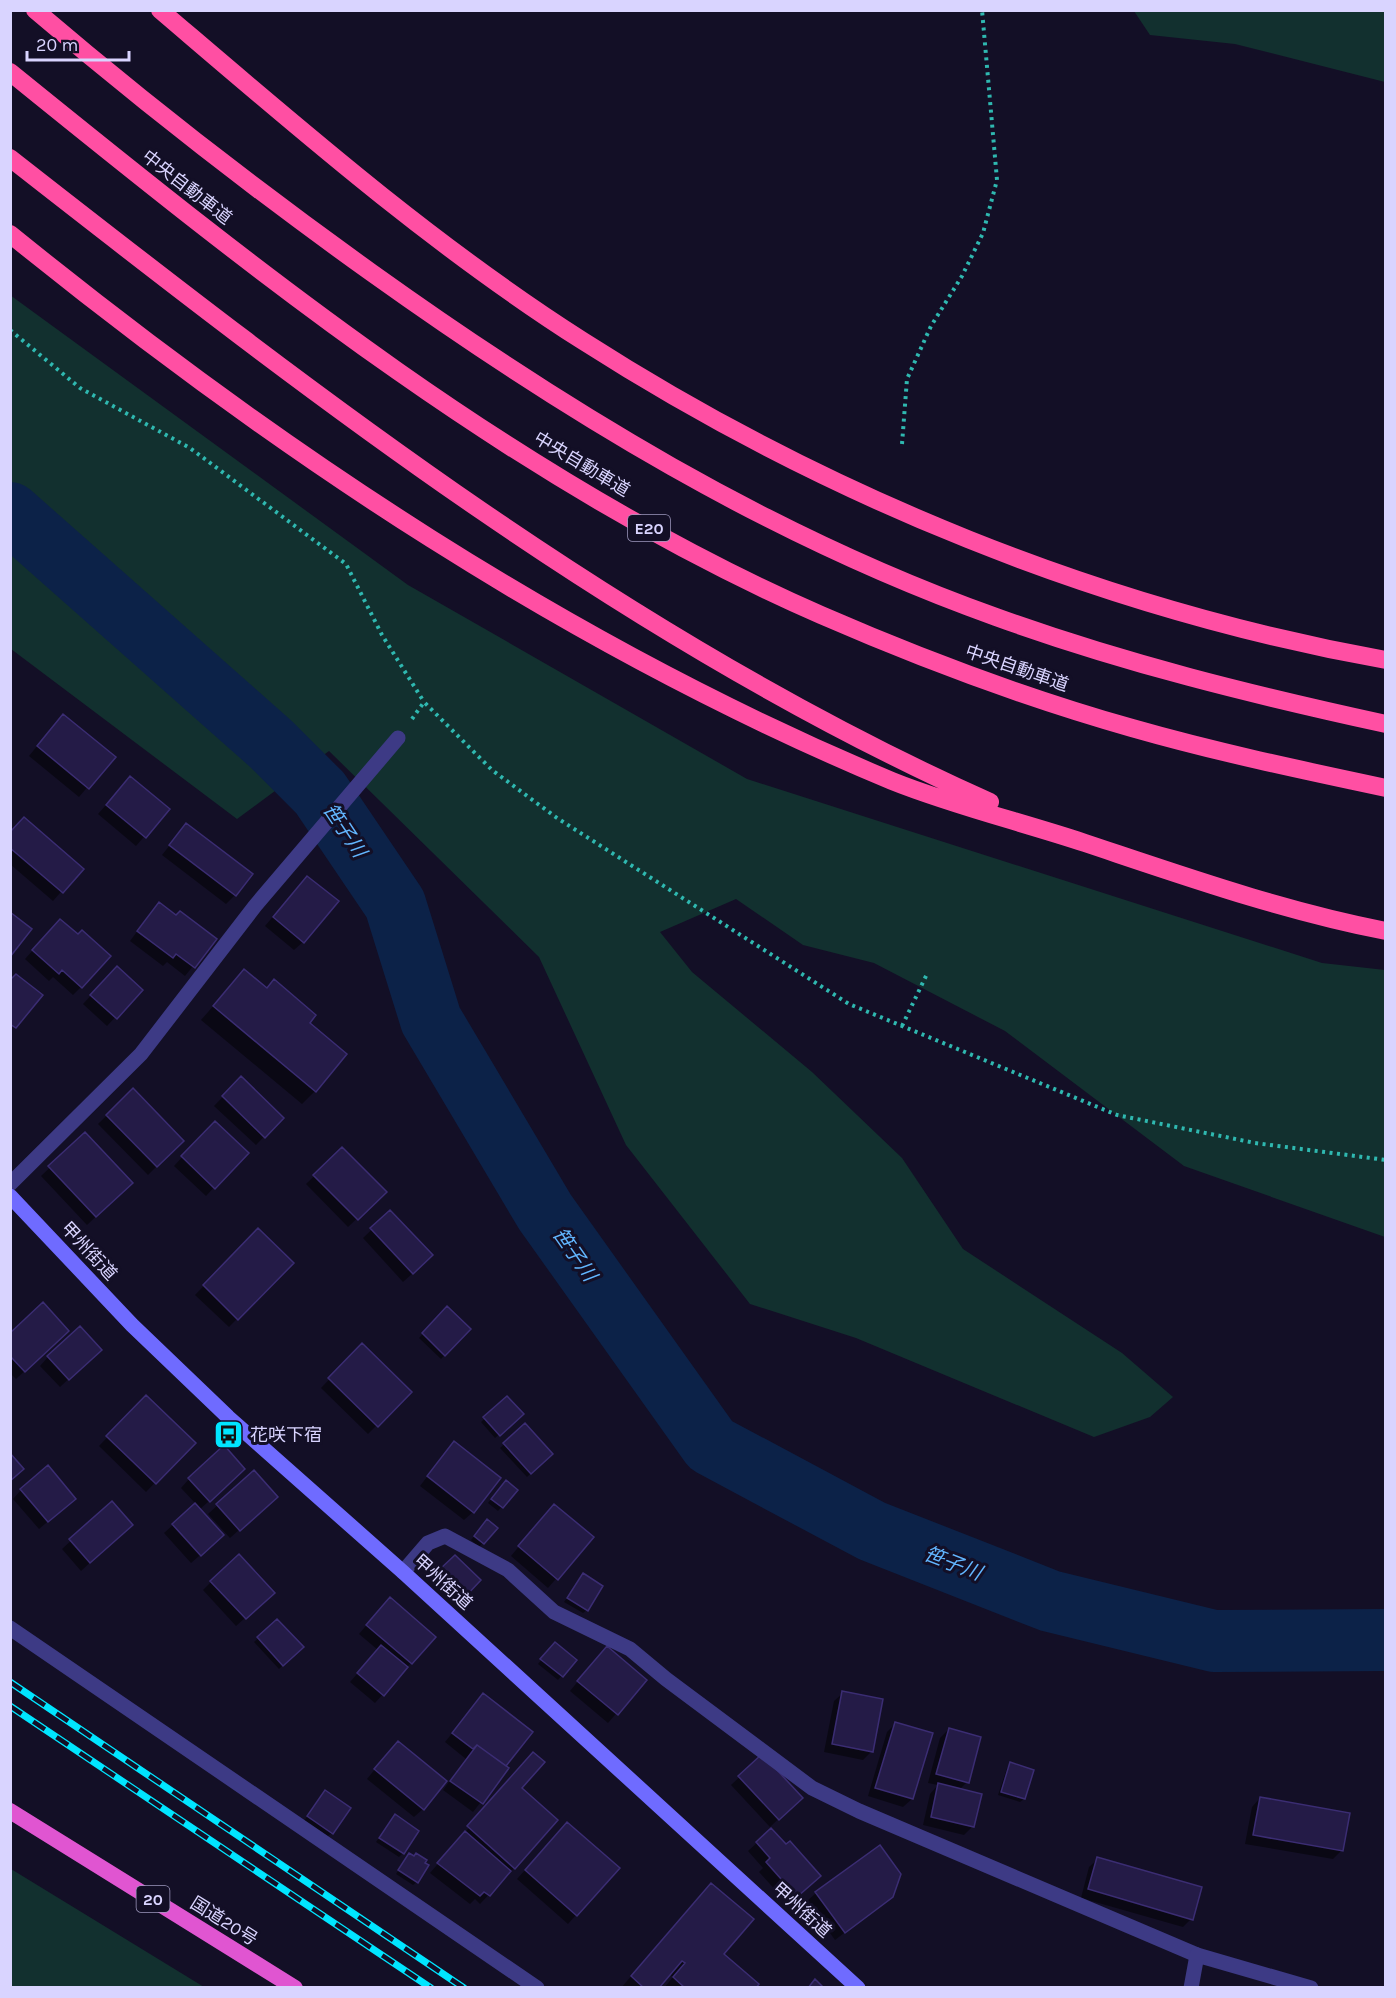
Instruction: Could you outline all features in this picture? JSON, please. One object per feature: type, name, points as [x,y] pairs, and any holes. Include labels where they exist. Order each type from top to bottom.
[{"type":"highway","points":[[35,10],[182,132],[438,320],[568,406],[701,484],[841,553],[993,616],[1133,663],[1267,698],[1386,724]]},
{"type":"highway","points":[[160,10],[359,176],[472,265],[581,340],[715,419],[782,454],[983,546],[1224,624],[1386,660]]},
{"type":"highway","name":"中央自動車道","points":[[10,72],[244,258],[389,365],[533,461],[677,544],[819,614],[977,678],[1131,728],[1257,760],[1386,788]]},
{"type":"highway","points":[[10,158],[321,396],[504,527],[639,615],[770,693],[910,766],[1074,840]]},
{"type":"highway","points":[[10,234],[261,426],[372,502],[500,583],[749,715],[895,782],[1216,887],[1386,931]]},
{"type":"highway","name":"国道20号","points":[[10,1811],[294,1988]]},
{"type":"main road","name":"甲州街道","points":[[10,1197],[132,1325],[228,1417],[403,1572],[858,1988]]},
{"type":"street","points":[[10,1184],[141,1054],[255,906],[398,738]]},
{"type":"street","points":[[403,1572],[428,1543],[445,1536],[508,1570],[554,1612],[630,1649],[666,1679],[812,1788],[860,1811],[1197,1955],[1311,1988]]},
{"type":"street","points":[[10,1628],[537,1988]]},
{"type":"street","points":[[1191,1988],[1197,1955]]},
{"type":"path","points":[[902,444],[908,379],[931,326],[962,276],[982,233],[997,180],[982,10]]},
{"type":"path","points":[[10,330],[80,388],[190,448],[346,564],[382,635],[424,702],[492,770],[557,818],[849,1004],[1117,1115],[1255,1143],[1386,1160]]},
{"type":"path","points":[[398,738],[424,702]]},
{"type":"path","points":[[902,1026],[927,974]]},
{"type":"green space","points":[[1134,11],[1385,11],[1385,82],[1235,44],[1150,35]]},
{"type":"green space","points":[[10,295],[408,585],[747,779],[1322,963],[1385,970],[1385,1237],[1184,1166],[1005,1031],[874,963],[803,945],[736,899],[660,932],[692,972],[812,1072],[902,1158],[963,1249],[1122,1353],[1173,1397],[1150,1417],[1094,1437],[856,1338],[750,1304],[626,1145],[539,957],[329,751],[237,819],[11,649]]},
{"type":"green space","points":[[11,1869],[204,1987],[11,1987]]},
{"type":"building","points":[[63,714],[116,757],[89,789],[37,746]]},
{"type":"building","points":[[130,776],[170,809],[146,838],[106,805]]},
{"type":"building","points":[[24,817],[84,869],[63,893],[10,848],[10,832]]},
{"type":"building","points":[[186,823],[253,874],[236,896],[169,845]]},
{"type":"building","points":[[307,876],[339,901],[304,943],[273,917]]},
{"type":"building","points":[[159,902],[176,915],[180,911],[217,939],[195,968],[176,954],[173,958],[137,931]]},
{"type":"building","points":[[10,912],[32,929],[10,957]]},
{"type":"building","points":[[60,919],[78,934],[82,930],[111,956],[82,988],[62,970],[59,974],[32,950]]},
{"type":"building","points":[[117,966],[143,990],[117,1019],[90,995]]},
{"type":"building","points":[[244,969],[267,988],[274,979],[316,1015],[310,1023],[347,1054],[316,1092],[213,1006]]},
{"type":"building","points":[[16,974],[43,995],[16,1028],[10,1024],[10,980]]},
{"type":"building","points":[[241,1076],[284,1118],[265,1138],[222,1096]]},
{"type":"building","points":[[133,1088],[184,1141],[157,1167],[106,1115]]},
{"type":"building","points":[[215,1121],[249,1153],[215,1189],[181,1156]]},
{"type":"building","points":[[85,1132],[133,1183],[96,1217],[48,1166]]},
{"type":"building","points":[[342,1147],[387,1192],[358,1220],[313,1175]]},
{"type":"building","points":[[390,1210],[433,1255],[413,1274],[370,1228]]},
{"type":"building","points":[[258,1228],[294,1263],[238,1320],[203,1285]]},
{"type":"building","points":[[43,1302],[69,1331],[25,1372],[10,1356],[10,1333]]},
{"type":"building","points":[[447,1306],[471,1329],[445,1356],[422,1333]]},
{"type":"building","points":[[80,1326],[102,1350],[69,1380],[47,1356]]},
{"type":"building","points":[[362,1343],[412,1392],[378,1427],[328,1378]]},
{"type":"building","points":[[146,1395],[196,1443],[156,1484],[106,1436]]},
{"type":"building","points":[[507,1396],[524,1414],[500,1436],[483,1417]]},
{"type":"building","points":[[525,1423],[553,1454],[531,1474],[503,1443]]},
{"type":"building","points":[[454,1441],[501,1478],[474,1513],[427,1476]]},
{"type":"building","points":[[224,1445],[245,1469],[210,1502],[188,1478]]},
{"type":"building","points":[[10,1453],[24,1469],[10,1481]]},
{"type":"building","points":[[48,1465],[76,1499],[48,1522],[20,1489]]},
{"type":"building","points":[[254,1470],[278,1497],[240,1531],[216,1504]]},
{"type":"building","points":[[506,1480],[518,1490],[503,1508],[491,1499]]},
{"type":"building","points":[[112,1501],[133,1525],[90,1563],[69,1539]]},
{"type":"building","points":[[195,1503],[224,1535],[201,1556],[172,1524]]},
{"type":"building","points":[[554,1504],[594,1537],[558,1580],[518,1546]]},
{"type":"building","points":[[487,1519],[498,1528],[484,1544],[474,1536]]},
{"type":"building","points":[[239,1554],[275,1593],[246,1619],[210,1581]]},
{"type":"building","points":[[455,1555],[481,1580],[466,1596],[439,1570]]},
{"type":"building","points":[[583,1573],[603,1586],[588,1611],[567,1598]]},
{"type":"building","points":[[390,1597],[436,1637],[412,1664],[366,1625]]},
{"type":"building","points":[[277,1619],[304,1647],[283,1666],[257,1637]]},
{"type":"building","points":[[555,1642],[577,1660],[563,1677],[540,1659]]},
{"type":"building","points":[[381,1645],[408,1667],[384,1696],[357,1673]]},
{"type":"building","points":[[607,1646],[647,1680],[618,1715],[577,1681]]},
{"type":"building","points":[[842,1691],[883,1699],[873,1752],[832,1744]]},
{"type":"building","points":[[483,1693],[533,1732],[506,1766],[477,1745],[473,1749],[452,1733]]},
{"type":"building","points":[[895,1722],[933,1733],[913,1799],[875,1788]]},
{"type":"building","points":[[949,1728],[981,1737],[969,1783],[936,1774]]},
{"type":"building","points":[[398,1741],[447,1781],[424,1810],[374,1769]]},
{"type":"building","points":[[477,1745],[509,1768],[483,1804],[450,1781]]},
{"type":"building","points":[[533,1752],[545,1762],[522,1788],[558,1820],[515,1869],[467,1826]]},
{"type":"building","points":[[762,1754],[803,1798],[779,1820],[738,1776]]},
{"type":"building","points":[[1010,1762],[1034,1770],[1025,1799],[1001,1792]]},
{"type":"building","points":[[938,1783],[982,1794],[974,1827],[931,1817]]},
{"type":"building","points":[[325,1790],[351,1808],[333,1834],[307,1816]]},
{"type":"building","points":[[1260,1797],[1350,1813],[1343,1851],[1253,1835]]},
{"type":"building","points":[[395,1814],[419,1831],[404,1854],[379,1838]]},
{"type":"building","points":[[567,1822],[620,1868],[577,1916],[525,1870]]},
{"type":"building","points":[[771,1828],[786,1844],[790,1841],[821,1876],[797,1897],[766,1862],[770,1858],[756,1842]]},
{"type":"building","points":[[465,1831],[511,1871],[490,1896],[484,1892],[480,1896],[437,1863]]},
{"type":"building","points":[[880,1845],[901,1874],[893,1897],[845,1933],[815,1892]]},
{"type":"building","points":[[409,1853],[414,1856],[416,1853],[427,1860],[425,1863],[429,1865],[418,1883],[398,1870]]},
{"type":"building","points":[[1097,1857],[1202,1887],[1193,1920],[1088,1889]]},
{"type":"building","points":[[711,1883],[754,1919],[724,1954],[759,1984],[756,1988],[685,1988],[673,1977],[685,1963],[682,1961],[659,1988],[644,1988],[631,1976]]},
{"type":"building","points":[[815,1979],[824,1988],[808,1988]]},
{"type":"waterway","name":"笹子川","points":[[10,513],[271,744],[320,793],[395,904],[431,1020],[545,1212],[711,1445],[872,1531],[1050,1601],[1214,1641],[1386,1640]]},
{"type":"railway","points":[[10,1682],[464,1988]]},
{"type":"railway","points":[[10,1706],[431,1988]]},
{"type":"place","name":"花咲下宿","points":[[229,1435]]}]
